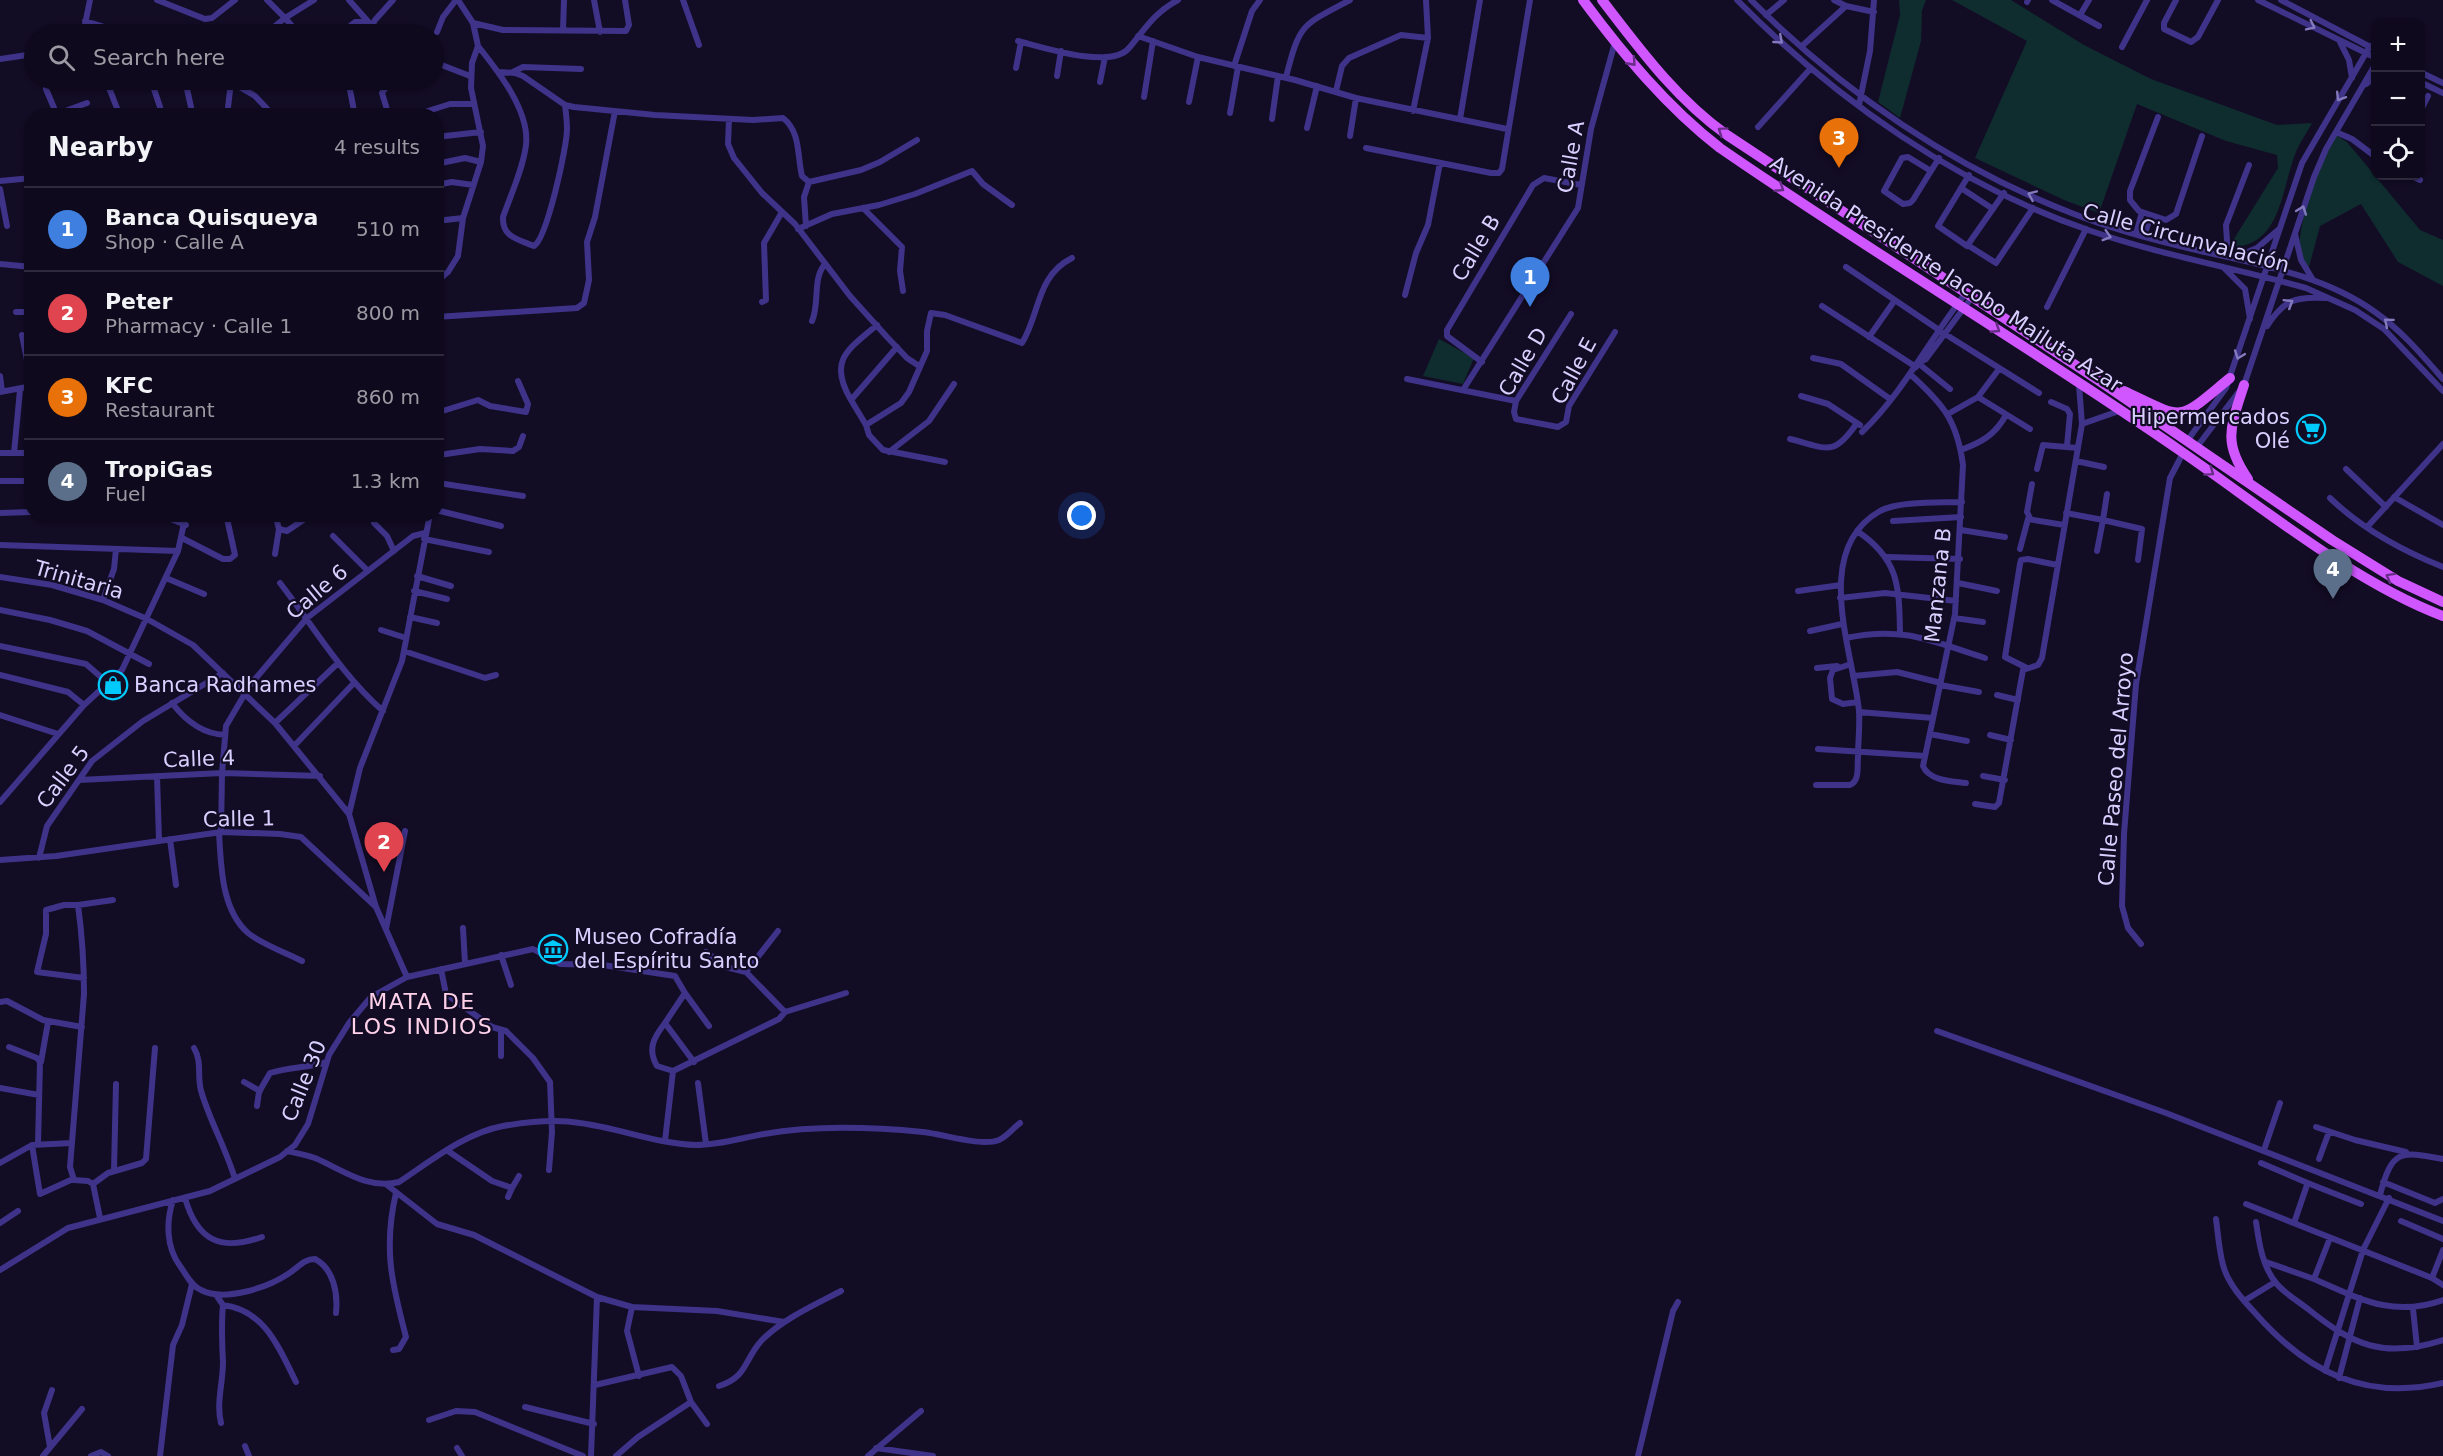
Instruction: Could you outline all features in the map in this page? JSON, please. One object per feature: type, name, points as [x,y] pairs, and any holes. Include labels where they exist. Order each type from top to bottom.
[{"type":"main road","name":"Avenida Presidente Jacobo Majluta Azar","points":[[1583,0],[1615,42],[1678,112],[1706,136],[2373,582],[2412,603],[2443,616]]},
{"type":"main road","name":"Avenida Presidente Jacobo Majluta Azar","points":[[1602,0],[1665,78],[1710,123],[2098,380],[2375,568],[2443,602]]},
{"type":"main road","points":[[2098,380],[2169,413],[2181,414],[2193,410],[2230,378]]},
{"type":"main road","points":[[2244,386],[2232,425],[2230,443],[2236,461],[2254,486]]},
{"type":"street","points":[[85,24],[90,0]]},
{"type":"street","points":[[157,0],[171,2],[205,19],[212,18],[235,0]]},
{"type":"street","points":[[267,0],[290,24]]},
{"type":"street","points":[[278,24],[314,0]]},
{"type":"street","points":[[349,0],[370,24]]},
{"type":"street","points":[[370,24],[393,0]]},
{"type":"street","points":[[440,24],[457,0],[473,22],[478,46],[470,76],[481,132],[482,162],[463,218],[458,256],[444,274]]},
{"type":"street","points":[[563,30],[564,0]]},
{"type":"street","points":[[594,0],[600,32]]},
{"type":"street","points":[[473,22],[503,30],[600,32],[628,30],[625,0]]},
{"type":"street","points":[[683,0],[699,45]]},
{"type":"street","points":[[1016,68],[1019,41],[1061,51],[1105,57],[1119,56],[1127,51],[1162,8],[1178,0]]},
{"type":"street","points":[[1230,113],[1236,66],[1252,11],[1260,0]]},
{"type":"street","points":[[1286,77],[1295,41],[1304,27],[1313,19],[1350,0]]},
{"type":"street","points":[[1413,111],[1428,38],[1426,0]]},
{"type":"street","points":[[1460,119],[1480,0]]},
{"type":"street","points":[[1366,148],[1499,173],[1502,169],[1530,0]]},
{"type":"street","name":"Calle Circunvalación","points":[[1737,0],[1811,68],[1859,105],[1969,175],[2034,208],[2086,229],[2154,249],[2265,276],[2330,298],[2384,329],[2443,391]]},
{"type":"street","name":"Calle Circunvalación","points":[[1751,0],[1860,94],[1928,142],[1979,170],[2074,214],[2157,240],[2314,280],[2343,293],[2389,322],[2443,379]]},
{"type":"street","points":[[1766,15],[1784,0]]},
{"type":"street","points":[[1834,0],[1846,6],[1874,12]]},
{"type":"street","points":[[1859,105],[1870,51],[1874,0]]},
{"type":"street","points":[[2052,0],[2099,26]]},
{"type":"street","points":[[2080,15],[2089,0]]},
{"type":"street","points":[[2122,47],[2147,0]]},
{"type":"street","points":[[2176,0],[2164,23],[2164,28],[2191,42],[2198,37],[2218,0]]},
{"type":"street","points":[[2258,0],[2371,56]]},
{"type":"street","points":[[2281,0],[2371,47]]},
{"type":"street","points":[[1802,46],[1846,6]]},
{"type":"street","points":[[85,21],[95,24]]},
{"type":"street","points":[[352,24],[355,22],[370,24]]},
{"type":"street","points":[[1336,91],[1342,66],[1348,58],[1401,35],[1428,38]]},
{"type":"street","points":[[1138,36],[1198,57],[1286,77],[1356,98],[1507,129]]},
{"type":"street","points":[[2339,40],[2349,60],[2352,78]]},
{"type":"street","points":[[1144,97],[1153,41]]},
{"type":"street","name":"Calle A","points":[[1463,390],[1579,205],[1591,129],[1615,42]]},
{"type":"street","points":[[478,46],[499,72],[512,94],[523,123],[526,143],[502,226],[510,237],[534,246],[539,242],[550,209],[566,143],[565,105]]},
{"type":"street","points":[[2192,444],[2230,378],[2250,324],[2280,228],[2311,145],[2365,54],[2371,50]]},
{"type":"street","points":[[1057,76],[1061,51]]},
{"type":"street","points":[[0,59],[24,55]]},
{"type":"street","points":[[1100,82],[1105,57]]},
{"type":"street","points":[[1188,102],[1198,57]]},
{"type":"street","points":[[444,66],[470,76]]},
{"type":"street","points":[[499,72],[513,72],[523,67],[581,69]]},
{"type":"street","points":[[1758,127],[1811,68]]},
{"type":"street","points":[[513,72],[565,105],[729,119],[753,120],[776,116],[790,124],[800,148],[802,176],[809,182]]},
{"type":"street","points":[[2192,444],[2244,386],[2294,231],[2324,153],[2372,72]]},
{"type":"street","points":[[2425,74],[2443,83]]},
{"type":"street","points":[[1272,119],[1278,76]]},
{"type":"street","points":[[2366,84],[2371,80]]},
{"type":"street","points":[[2425,84],[2443,93]]},
{"type":"street","points":[[1307,128],[1317,86]]},
{"type":"street","points":[[46,90],[54,108]]},
{"type":"street","points":[[110,90],[117,108]]},
{"type":"street","points":[[154,90],[160,108]]},
{"type":"street","points":[[187,90],[191,108]]},
{"type":"street","points":[[228,108],[230,90]]},
{"type":"street","points":[[245,90],[266,108]]},
{"type":"street","points":[[351,90],[354,108]]},
{"type":"street","points":[[384,90],[382,93],[387,108]]},
{"type":"street","points":[[2425,103],[2428,96]]},
{"type":"street","points":[[1350,136],[1356,98]]},
{"type":"street","points":[[74,108],[87,103]]},
{"type":"street","points":[[437,108],[450,104],[474,104]]},
{"type":"street","points":[[444,317],[577,308],[584,303],[589,280],[587,242],[595,217],[615,111]]},
{"type":"street","points":[[2158,117],[2130,191],[2130,200],[2142,212],[2166,220],[2176,214],[2202,136]]},
{"type":"street","points":[[729,119],[729,150],[762,193],[798,230],[877,325],[919,366]]},
{"type":"street","points":[[444,136],[481,132]]},
{"type":"street","points":[[2336,132],[2352,139],[2371,153]]},
{"type":"street","points":[[809,182],[870,166],[917,140]]},
{"type":"street","points":[[2311,145],[2324,153]]},
{"type":"street","points":[[1931,171],[1908,157],[1902,158],[1884,191],[1903,204],[1910,203],[1931,171],[1939,158]]},
{"type":"street","points":[[444,162],[465,158],[482,162]]},
{"type":"street","points":[[1405,295],[1416,253],[1428,225],[1440,163]]},
{"type":"street","points":[[2249,165],[2226,225],[2230,257],[2257,248],[2280,228]]},
{"type":"street","points":[[798,230],[832,214],[915,194],[972,171],[983,184],[1012,205]]},
{"type":"street","points":[[1969,175],[1938,226],[1996,263],[2034,208]]},
{"type":"street","name":"Calle B","points":[[1482,362],[1447,336],[1447,330],[1533,185],[1544,178],[1581,184]]},
{"type":"street","points":[[0,181],[24,179]]},
{"type":"street","points":[[444,184],[452,182],[473,185]]},
{"type":"street","points":[[806,226],[804,197],[809,182]]},
{"type":"street","points":[[1961,188],[1993,209]]},
{"type":"street","points":[[0,189],[7,226]]},
{"type":"street","points":[[1969,246],[2004,193]]},
{"type":"street","points":[[863,208],[902,248],[900,271],[903,291]]},
{"type":"street","points":[[762,302],[766,300],[764,243],[782,212]]},
{"type":"street","points":[[2136,234],[2142,212]]},
{"type":"street","points":[[2144,236],[2151,215]]},
{"type":"street","points":[[444,220],[463,218]]},
{"type":"street","points":[[2047,307],[2086,229]]},
{"type":"street","points":[[2294,231],[2301,260],[2314,280]]},
{"type":"street","points":[[2154,249],[2157,240]]},
{"type":"street","points":[[866,425],[902,403],[917,377],[919,366],[927,351],[928,320],[932,313],[936,312],[1022,343],[1028,333],[1034,310],[1049,280],[1060,264],[1072,258]]},
{"type":"street","points":[[0,264],[24,266]]},
{"type":"street","points":[[812,321],[817,308],[819,274],[825,264]]},
{"type":"street","points":[[2220,266],[2230,272],[2245,289],[2250,324]]},
{"type":"street","points":[[1846,267],[1945,334],[2039,393]]},
{"type":"street","points":[[1917,365],[1920,355],[1969,295]]},
{"type":"street","points":[[2262,334],[2278,311],[2292,300],[2301,297],[2330,298]]},
{"type":"street","points":[[1869,337],[1895,300]]},
{"type":"street","points":[[1822,306],[1917,365],[1950,389]]},
{"type":"street","points":[[1801,396],[1828,404],[1864,430],[1917,365],[1926,359],[1945,334],[1960,306]]},
{"type":"street","points":[[16,312],[24,312]]},
{"type":"street","name":"Calle D","points":[[1562,425],[1558,427],[1516,419],[1514,412],[1516,401],[1571,314]]},
{"type":"street","points":[[877,325],[853,345],[840,364],[840,381],[866,425],[869,435],[878,445],[889,452],[945,462]]},
{"type":"street","name":"Calle E","points":[[1562,425],[1566,423],[1567,411],[1573,399],[1615,332]]},
{"type":"street","points":[[22,334],[24,344]]},
{"type":"street","points":[[850,400],[897,347]]},
{"type":"street","points":[[1813,358],[1841,364],[1890,399]]},
{"type":"street","points":[[1948,414],[1978,397],[1999,369]]},
{"type":"street","name":"Manzana B","points":[[1910,374],[1938,399],[1948,414],[1961,450],[1962,502],[1956,602],[1949,646],[1925,756]]},
{"type":"street","points":[[0,376],[1,392],[24,389]]},
{"type":"street","points":[[1407,379],[1516,401]]},
{"type":"street","points":[[444,411],[478,400],[490,406],[525,412],[528,404],[518,381]]},
{"type":"street","points":[[889,452],[929,420],[954,384]]},
{"type":"street","points":[[2057,565],[2021,560],[2005,657],[2025,667],[2038,665],[2042,658],[2082,424],[2079,385]]},
{"type":"street","points":[[14,453],[20,390]]},
{"type":"street","points":[[1978,397],[2030,429]]},
{"type":"street","points":[[2051,402],[2067,409],[2070,414],[2067,446]]},
{"type":"street","points":[[2082,424],[2119,411]]},
{"type":"street","points":[[1961,450],[1997,431],[2006,415]]},
{"type":"street","points":[[1790,439],[1830,448],[1838,446],[1847,439],[1857,423]]},
{"type":"street","points":[[444,454],[480,449],[513,451],[519,447],[523,436]]},
{"type":"street","points":[[2368,526],[2443,444]]},
{"type":"street","points":[[2037,470],[2041,447],[2078,448]]},
{"type":"street","points":[[2436,451],[2443,456]]},
{"type":"street","points":[[0,453],[24,453]]},
{"type":"street","name":"Calle Paseo del Arroyo","points":[[2141,944],[2128,928],[2122,906],[2124,834],[2136,684],[2170,478],[2183,453]]},
{"type":"street","points":[[2076,461],[2103,467]]},
{"type":"street","points":[[2346,469],[2386,507]]},
{"type":"street","points":[[0,481],[24,480]]},
{"type":"street","points":[[2020,549],[2030,518],[2027,512],[2032,484]]},
{"type":"street","points":[[444,487],[523,496]]},
{"type":"street","points":[[2097,551],[2107,494]]},
{"type":"street","points":[[2394,497],[2414,511],[2443,525]]},
{"type":"street","points":[[2330,498],[2404,549],[2443,567]]},
{"type":"street","points":[[1816,785],[1854,784],[1857,776],[1859,712],[1842,624],[1840,598],[1846,559],[1857,531],[1881,510],[1894,506],[1962,502]]},
{"type":"street","points":[[0,513],[24,512]]},
{"type":"street","points":[[444,512],[501,526]]},
{"type":"street","points":[[2066,513],[2142,529],[2138,560]]},
{"type":"street","points":[[1893,521],[1961,517]]},
{"type":"street","points":[[2030,518],[2064,525]]},
{"type":"street","points":[[0,802],[84,705],[122,670],[178,551],[186,525],[178,522]]},
{"type":"street","points":[[182,538],[223,559],[230,559],[235,555],[228,522]]},
{"type":"street","points":[[275,554],[279,529],[277,522]]},
{"type":"street","points":[[279,529],[287,531],[300,522]]},
{"type":"street","points":[[376,907],[350,814],[360,768],[404,651],[428,522]]},
{"type":"street","points":[[374,523],[387,536],[394,551]]},
{"type":"street","points":[[1961,530],[2005,537]]},
{"type":"street","points":[[1857,531],[1887,557],[1896,574],[1900,632]]},
{"type":"street","points":[[333,536],[368,571]]},
{"type":"street","name":"Calle 6","points":[[302,961],[254,937],[235,918],[222,874],[220,832],[226,726],[245,693],[307,618],[413,536],[424,536]]},
{"type":"street","points":[[424,536],[489,552]]},
{"type":"street","points":[[0,545],[178,551]]},
{"type":"street","points":[[103,600],[114,569],[116,549]]},
{"type":"street","points":[[1887,557],[1960,559]]},
{"type":"street","points":[[417,576],[451,586]]},
{"type":"street","name":"Trinitaria","points":[[0,577],[52,585],[103,600],[147,619],[192,645],[275,723],[350,814]]},
{"type":"street","points":[[166,578],[204,594]]},
{"type":"street","points":[[1958,583],[1997,591]]},
{"type":"street","points":[[280,584],[353,684],[383,711]]},
{"type":"street","points":[[1798,591],[1841,585]]},
{"type":"street","points":[[414,591],[447,599]]},
{"type":"street","points":[[1840,598],[1885,593],[1956,602]]},
{"type":"street","points":[[0,610],[50,620],[87,631],[149,664]]},
{"type":"street","points":[[410,617],[437,623]]},
{"type":"street","points":[[1954,618],[1983,622]]},
{"type":"street","points":[[1810,631],[1842,624]]},
{"type":"street","points":[[381,630],[406,638]]},
{"type":"street","points":[[1846,638],[1876,632],[1900,632],[1985,658]]},
{"type":"street","points":[[0,646],[86,664],[109,684]]},
{"type":"street","points":[[404,651],[485,678],[496,675]]},
{"type":"street","points":[[275,723],[338,664]]},
{"type":"street","points":[[1817,668],[1851,664]]},
{"type":"street","points":[[1840,665],[1833,670],[1830,678],[1832,699],[1844,704],[1858,702]]},
{"type":"street","points":[[1975,804],[1998,805],[2005,780],[2025,667]]},
{"type":"street","points":[[1853,676],[1897,672],[1979,692]]},
{"type":"street","name":"Calle 5","points":[[39,858],[47,826],[92,761],[117,739],[223,673]]},
{"type":"street","points":[[0,675],[68,692],[84,705]]},
{"type":"street","points":[[294,746],[353,684]]},
{"type":"street","points":[[1997,695],[2018,700]]},
{"type":"street","points":[[172,703],[185,718],[195,725],[225,735]]},
{"type":"street","points":[[1859,712],[1933,718]]},
{"type":"street","points":[[0,724],[1,715],[58,734]]},
{"type":"street","points":[[1930,734],[1967,741]]},
{"type":"street","points":[[1990,735],[2011,740]]},
{"type":"street","points":[[1818,749],[1925,756],[1923,766],[1929,774],[1966,783]]},
{"type":"street","name":"Calle 4","points":[[79,780],[222,773],[320,776]]},
{"type":"street","points":[[1983,776],[2005,780]]},
{"type":"street","points":[[157,777],[159,840]]},
{"type":"street","points":[[386,929],[405,831]]},
{"type":"street","name":"Calle 1","points":[[0,860],[39,858],[220,832],[280,834],[303,838],[376,907],[407,977]]},
{"type":"street","points":[[170,839],[176,885]]},
{"type":"street","points":[[84,978],[37,971],[46,934],[45,911],[64,905],[113,900]]},
{"type":"street","points":[[73,1179],[70,1167],[84,978],[78,905]]},
{"type":"street","points":[[463,928],[465,963]]},
{"type":"street","points":[[746,972],[778,931]]},
{"type":"street","name":"Calle 30","points":[[0,1270],[53,1235],[99,1218],[210,1191],[287,1151],[295,1145],[308,1124],[327,1062],[359,1010],[371,997],[407,977],[533,949],[560,964],[603,965],[675,976],[685,993]]},
{"type":"street","points":[[706,952],[726,967],[746,972],[785,1012]]},
{"type":"street","points":[[501,955],[511,985]]},
{"type":"street","points":[[441,969],[446,994],[483,1021],[501,1030],[533,1058],[550,1082],[552,1132],[549,1170]]},
{"type":"street","points":[[709,1026],[685,993],[653,1042],[651,1051],[657,1066],[673,1071],[779,1019],[785,1012],[846,993]]},
{"type":"street","points":[[0,1002],[7,1001],[48,1022],[82,1027]]},
{"type":"street","points":[[48,1022],[40,1062],[35,1144],[40,1194],[73,1179],[88,1181],[93,1184],[99,1218]]},
{"type":"street","points":[[665,1023],[694,1062]]},
{"type":"street","points":[[501,1030],[501,1056]]},
{"type":"street","points":[[1937,1031],[2264,1150],[2443,1221]]},
{"type":"street","points":[[9,1047],[37,1058],[40,1062]]},
{"type":"street","points":[[93,1184],[114,1170],[142,1163],[146,1159],[154,1048]]},
{"type":"street","points":[[194,1048],[200,1064],[202,1095],[227,1153],[235,1179]]},
{"type":"street","points":[[257,1106],[260,1090],[270,1073],[287,1070],[293,1066],[302,1068],[327,1062]]},
{"type":"street","points":[[665,1141],[673,1071]]},
{"type":"street","points":[[244,1082],[260,1090]]},
{"type":"street","points":[[698,1083],[706,1144]]},
{"type":"street","points":[[114,1170],[116,1084]]},
{"type":"street","points":[[0,1088],[39,1095]]},
{"type":"street","points":[[2264,1150],[2280,1103]]},
{"type":"street","points":[[287,1151],[313,1157],[360,1180],[387,1185],[399,1182],[448,1151],[489,1130],[550,1122],[578,1122],[665,1141],[706,1144],[734,1143],[763,1134],[869,1128],[923,1132],[987,1142],[1006,1136],[1020,1123]]},
{"type":"street","points":[[2316,1127],[2406,1152],[2443,1159]]},
{"type":"street","points":[[2319,1159],[2329,1132]]},
{"type":"street","points":[[0,1163],[35,1144],[72,1143]]},
{"type":"street","points":[[448,1151],[492,1181],[512,1188]]},
{"type":"street","points":[[2380,1195],[2389,1169],[2399,1156],[2406,1152]]},
{"type":"street","points":[[2261,1163],[2361,1204]]},
{"type":"street","points":[[508,1197],[519,1176]]},
{"type":"street","points":[[2384,1182],[2426,1201],[2435,1203],[2443,1198]]},
{"type":"street","points":[[2294,1223],[2307,1185],[2310,1184]]},
{"type":"street","points":[[387,1185],[437,1224],[474,1235],[597,1297],[632,1307],[717,1311],[784,1322]]},
{"type":"street","points":[[393,1350],[399,1349],[405,1337],[393,1286],[388,1233],[396,1193]]},
{"type":"street","points":[[185,1198],[193,1221],[212,1240],[240,1244],[262,1238]]},
{"type":"street","points":[[2325,1371],[2363,1250],[2389,1198]]},
{"type":"street","points":[[173,1200],[168,1214],[168,1232],[173,1257],[199,1290],[216,1295],[270,1284],[301,1264],[315,1259],[332,1280],[337,1296],[336,1313]]},
{"type":"street","points":[[2246,1204],[2432,1278],[2443,1285]]},
{"type":"street","points":[[0,1223],[18,1211]]},
{"type":"street","points":[[2216,1219],[2223,1266],[2236,1293],[2288,1345],[2339,1378],[2393,1390],[2410,1390],[2443,1383]]},
{"type":"street","points":[[2402,1221],[2443,1239]]},
{"type":"street","points":[[2256,1222],[2266,1262],[2275,1282],[2337,1332],[2349,1339],[2378,1347],[2399,1349],[2443,1340]]},
{"type":"street","points":[[2314,1279],[2330,1238]]},
{"type":"street","points":[[2432,1278],[2443,1250]]},
{"type":"street","points":[[2266,1262],[2390,1307],[2413,1309],[2443,1300]]},
{"type":"street","points":[[2244,1301],[2275,1282]]},
{"type":"street","points":[[160,1456],[173,1344],[182,1325],[192,1284]]},
{"type":"street","points":[[719,1386],[733,1382],[744,1370],[761,1342],[784,1322],[841,1291]]},
{"type":"street","points":[[216,1295],[223,1305],[220,1332],[222,1379],[218,1409],[221,1423]]},
{"type":"street","points":[[591,1456],[597,1297]]},
{"type":"street","points":[[2339,1378],[2360,1298]]},
{"type":"street","points":[[1638,1456],[1673,1311],[1678,1302]]},
{"type":"street","points":[[223,1305],[236,1307],[263,1324],[273,1334],[296,1382]]},
{"type":"street","points":[[632,1307],[627,1331],[639,1376]]},
{"type":"street","points":[[2413,1309],[2417,1347]]},
{"type":"street","points":[[595,1385],[666,1368],[676,1369],[691,1402],[707,1424]]},
{"type":"street","points":[[50,1447],[44,1413],[52,1390]]},
{"type":"street","points":[[616,1456],[638,1437],[691,1402]]},
{"type":"street","points":[[525,1407],[594,1424]]},
{"type":"street","points":[[43,1456],[82,1409]]},
{"type":"street","points":[[429,1420],[456,1411],[475,1412],[583,1456]]},
{"type":"street","points":[[868,1456],[921,1411]]},
{"type":"street","points":[[245,1446],[249,1456]]},
{"type":"street","points":[[457,1448],[462,1456]]},
{"type":"street","points":[[876,1448],[933,1456]]},
{"type":"street","points":[[91,1456],[100,1452],[108,1456]]},
{"type":"green space","points":[[1899,0],[1926,0],[1922,11],[1921,41],[1900,118],[1878,102],[1900,15]]},
{"type":"green space","points":[[1952,0],[2011,0],[2084,45],[2151,79],[2277,125],[2312,123],[2296,152],[2277,213],[2270,227],[2260,238],[2246,245],[2229,247],[2278,168],[2277,155],[2226,141],[2137,104],[2099,213],[2064,200],[1975,158],[2027,41]]},
{"type":"green space","points":[[2334,134],[2347,142],[2371,171],[2371,180],[2379,180],[2420,230],[2443,240],[2443,286],[2398,262],[2361,204],[2320,226],[2309,267],[2299,256],[2300,240],[2302,224],[2315,178]]},
{"type":"green space","points":[[1439,339],[1474,358],[1463,384],[1423,376]]},
{"type":"place","name":"KFC","points":[[1839,168]]},
{"type":"place","name":"Banca Quisqueya","points":[[1530,307]]},
{"type":"place","name":"Hipermercados Olé","points":[[2311,429]]},
{"type":"place","name":"TropiGas","points":[[2333,599]]},
{"type":"place","name":"Banca Radhames","points":[[113,685]]},
{"type":"place","name":"Peter","points":[[384,872]]},
{"type":"place","name":"Museo Cofradía del Espíritu Santo","points":[[553,949]]},
{"type":"district","name":"MATA DE LOS INDIOS","points":[[422,1014]]}]
